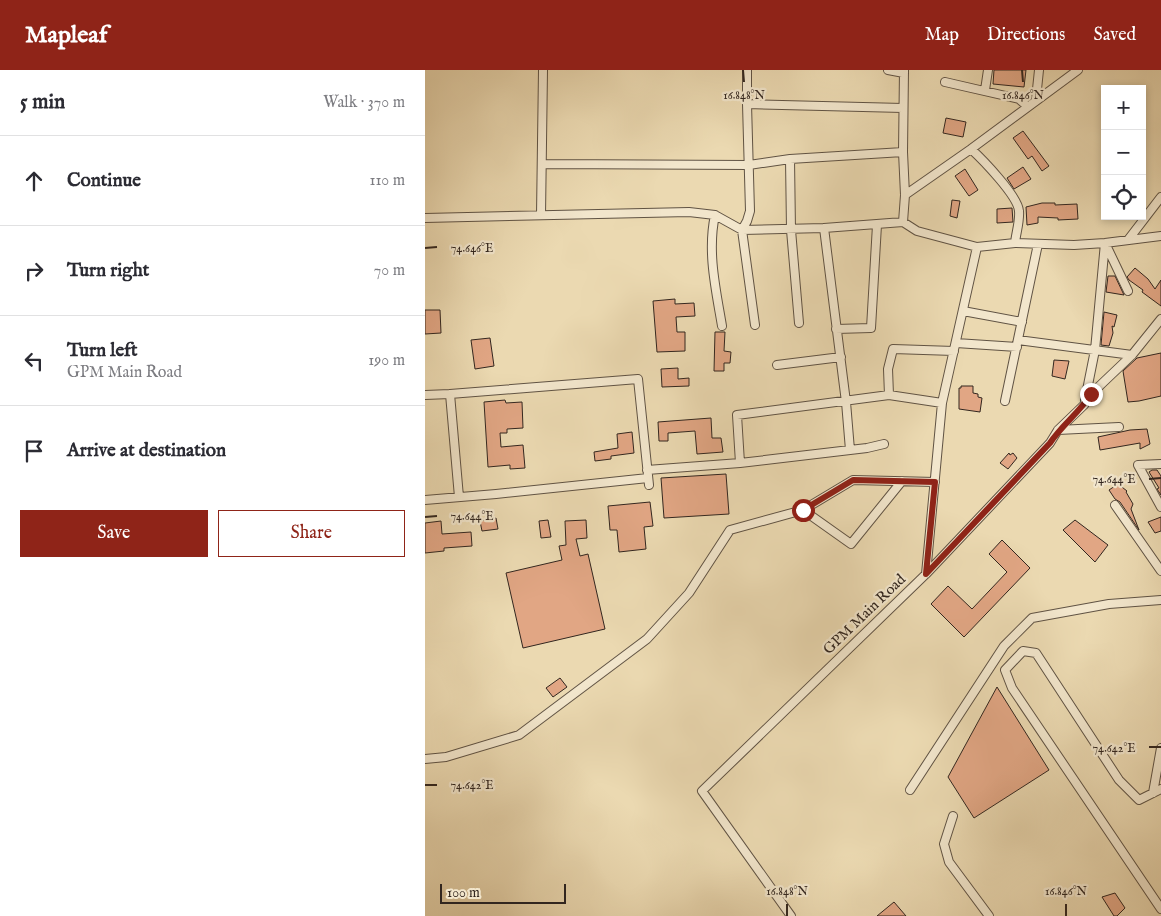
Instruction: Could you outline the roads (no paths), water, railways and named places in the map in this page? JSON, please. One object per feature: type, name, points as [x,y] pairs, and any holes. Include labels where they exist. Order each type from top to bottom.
[{"type":"street","points":[[541,215],[543,70]]},
{"type":"street","points":[[747,70],[749,211],[747,221],[742,230],[755,325]]},
{"type":"street","points":[[888,70],[904,72],[903,152],[905,194],[903,222]]},
{"type":"street","points":[[985,90],[988,70]]},
{"type":"street","points":[[1036,99],[1039,70]]},
{"type":"street","points":[[905,194],[971,149],[1036,99],[1078,70]]},
{"type":"street","points":[[945,82],[1019,99],[1027,106]]},
{"type":"street","points":[[747,104],[903,108]]},
{"type":"street","points":[[971,149],[1004,184],[1017,204],[1019,211],[1015,243]]},
{"type":"street","points":[[543,164],[749,165],[790,159],[903,152]]},
{"type":"street","points":[[790,159],[791,230],[799,323]]},
{"type":"street","points":[[1128,240],[1155,203],[1161,198]]},
{"type":"street","points":[[425,218],[689,212],[715,215],[742,230],[791,230],[903,222],[917,231],[977,247],[1015,243],[1074,245],[1161,236]]},
{"type":"street","points":[[715,215],[711,245],[722,326]]},
{"type":"street","points":[[837,330],[871,328],[877,225]]},
{"type":"street","points":[[825,228],[850,450]]},
{"type":"street","points":[[1105,243],[1128,291]]},
{"type":"street","points":[[1084,405],[1095,350],[1105,243]]},
{"type":"street","points":[[1005,402],[1038,244]]},
{"type":"street","points":[[926,574],[942,403],[977,247]]},
{"type":"street","points":[[963,311],[1022,322]]},
{"type":"street","name":"GPM Main Road","points":[[791,916],[702,791],[926,574],[1050,443],[1058,430],[1084,405],[1091,394],[1132,355],[1161,319]]},
{"type":"street","points":[[889,395],[888,369],[893,349],[914,351],[1017,344],[1132,355]]},
{"type":"street","points":[[777,365],[841,357]]},
{"type":"street","points":[[425,396],[638,379],[648,477]]},
{"type":"street","points":[[450,394],[459,497]]},
{"type":"street","points":[[740,463],[737,416],[889,395],[942,403]]},
{"type":"street","points":[[1058,430],[1119,427]]},
{"type":"street","points":[[425,500],[648,477],[884,444]]},
{"type":"street","points":[[1161,464],[1138,465],[1161,507]]},
{"type":"street","points":[[425,759],[446,757],[519,735],[647,639],[689,593],[730,530],[803,510],[853,480],[935,482]]},
{"type":"street","points":[[803,510],[851,544],[902,481]]},
{"type":"street","points":[[1115,505],[1161,571]]},
{"type":"street","points":[[910,790],[1004,646],[1033,618],[1109,604],[1161,600]]},
{"type":"street","points":[[1161,789],[1139,800],[1119,780],[1036,653],[1023,651],[1005,670],[1012,688],[1161,909]]},
{"type":"street","points":[[1153,793],[1161,748]]},
{"type":"street","points":[[953,816],[945,844],[949,862],[989,916]]}]
